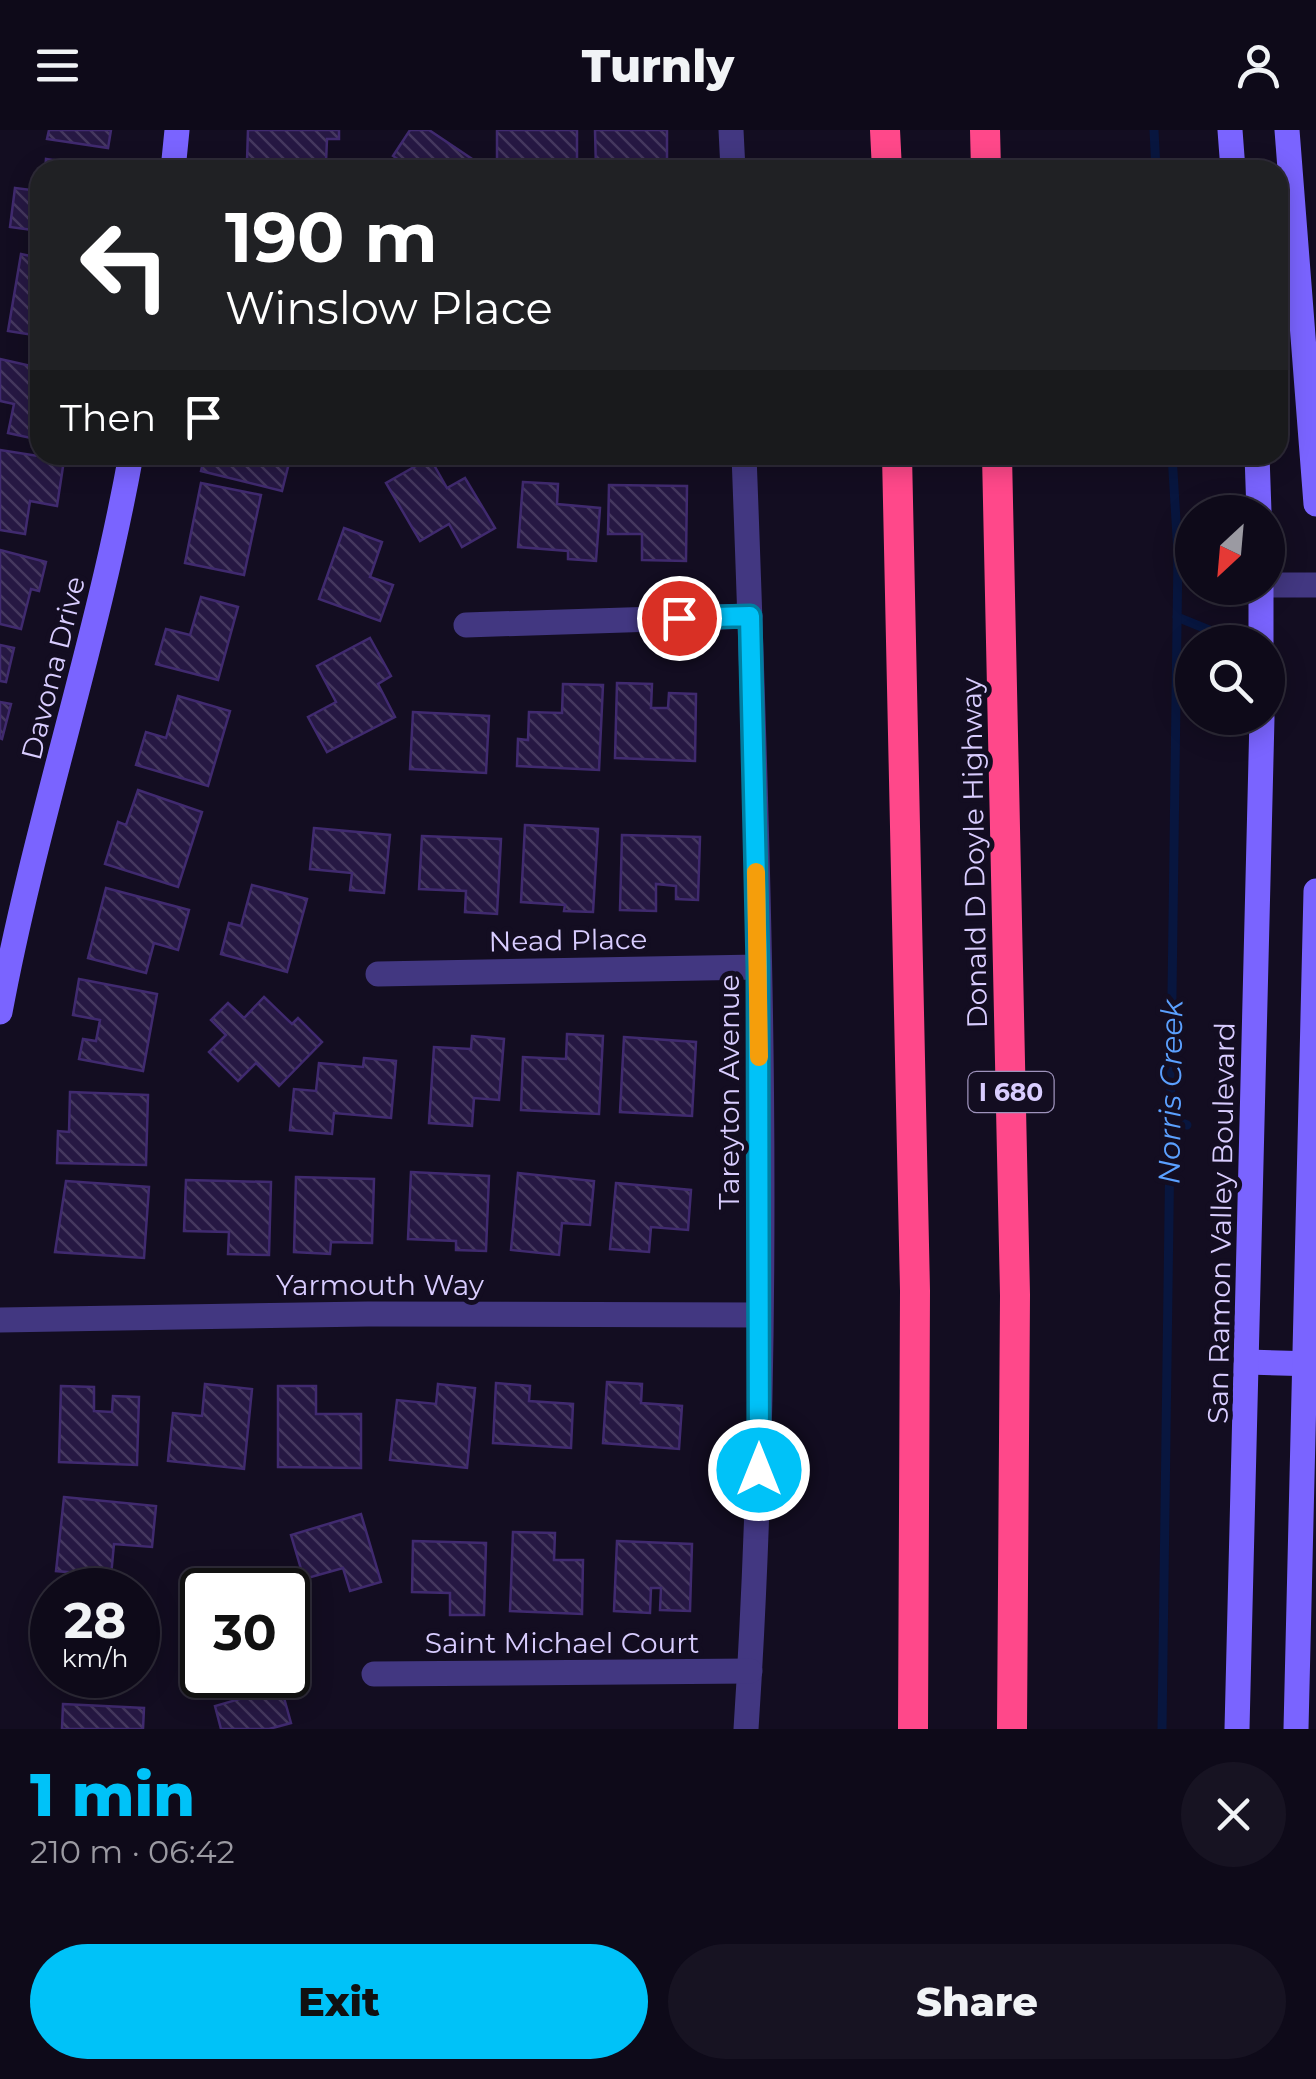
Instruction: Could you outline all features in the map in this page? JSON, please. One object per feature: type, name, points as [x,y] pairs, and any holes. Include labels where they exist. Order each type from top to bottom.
[{"type":"highway","points":[[885,130],[886,160]]},
{"type":"highway","points":[[984,130],[986,160]]},
{"type":"highway","points":[[896,465],[915,1291],[913,1729]]},
{"type":"highway","name":"Donald D Doyle Highway","points":[[997,465],[1015,1295],[1012,1729]]},
{"type":"main road","points":[[174,160],[177,130]]},
{"type":"main road","points":[[1230,130],[1232,160]]},
{"type":"main road","points":[[1287,130],[1316,504]]},
{"type":"main road","name":"Davona Drive","points":[[0,1012],[34,859],[89,658],[129,465]]},
{"type":"main road","points":[[1257,465],[1258,495]]},
{"type":"main road","name":"San Ramon Valley Boulevard","points":[[1237,1729],[1262,735]]},
{"type":"main road","points":[[1296,1729],[1311,1364],[1316,891]]},
{"type":"main road","points":[[1248,1362],[1311,1364]]},
{"type":"street","points":[[731,130],[732,160]]},
{"type":"street","name":"Tareyton Avenue","points":[[744,465],[758,967],[760,1316],[758,1508],[746,1729]]},
{"type":"street","points":[[1285,586],[1316,585]]},
{"type":"street","points":[[466,625],[750,616]]},
{"type":"street","name":"Nead Place","points":[[378,974],[758,967]]},
{"type":"street","name":"Yarmouth Way","points":[[0,1320],[368,1314],[760,1316]]},
{"type":"street","name":"Saint Michael Court","points":[[374,1674],[750,1671]]},
{"type":"building","points":[[49,130],[111,130],[108,148],[47,139]]},
{"type":"building","points":[[248,130],[339,130],[339,139],[327,139],[326,160],[247,160]]},
{"type":"building","points":[[410,130],[429,130],[474,160],[399,160],[393,156]]},
{"type":"building","points":[[497,130],[577,130],[577,160],[497,160]]},
{"type":"building","points":[[595,130],[667,130],[667,160],[596,160]]},
{"type":"building","points":[[15,188],[30,190],[30,230],[10,227]]},
{"type":"building","points":[[21,254],[30,256],[30,334],[8,331]]},
{"type":"building","points":[[0,359],[30,366],[30,438],[8,433],[14,404],[0,401]]},
{"type":"building","points":[[0,450],[30,455],[30,465],[63,465],[57,506],[30,501],[25,534],[0,530]]},
{"type":"building","points":[[202,465],[288,465],[282,491],[201,471]]},
{"type":"building","points":[[418,465],[434,465],[447,488],[465,478],[495,528],[462,547],[449,524],[420,541],[386,483]]},
{"type":"building","points":[[523,482],[558,484],[557,504],[600,508],[596,561],[568,559],[568,551],[518,547]]},
{"type":"building","points":[[201,483],[261,495],[244,575],[185,563]]},
{"type":"building","points":[[609,485],[687,486],[686,561],[642,560],[642,534],[608,534]]},
{"type":"building","points":[[344,528],[382,542],[370,577],[393,585],[380,621],[319,599]]},
{"type":"building","points":[[0,550],[46,562],[39,591],[31,589],[21,629],[0,624]]},
{"type":"building","points":[[201,597],[238,607],[218,680],[156,664],[166,629],[190,635]]},
{"type":"building","points":[[370,638],[391,676],[378,684],[395,717],[327,752],[308,717],[336,702],[317,666]]},
{"type":"building","points":[[0,645],[14,648],[6,682],[0,681]]},
{"type":"building","points":[[617,683],[652,684],[651,708],[668,708],[669,693],[696,694],[695,761],[615,758]]},
{"type":"building","points":[[563,684],[603,685],[599,770],[517,766],[518,739],[528,740],[529,712],[562,713]]},
{"type":"building","points":[[178,696],[230,711],[208,786],[136,765],[146,732],[166,738]]},
{"type":"building","points":[[0,702],[11,704],[2,739],[0,738]]},
{"type":"building","points":[[413,712],[489,716],[486,773],[410,769]]},
{"type":"building","points":[[138,790],[202,812],[178,887],[105,864],[118,822],[126,825]]},
{"type":"building","points":[[525,825],[598,829],[593,912],[564,911],[565,905],[521,902]]},
{"type":"building","points":[[314,828],[390,835],[384,893],[350,890],[352,873],[310,869]]},
{"type":"building","points":[[622,835],[700,837],[698,900],[676,899],[676,886],[656,884],[656,911],[620,910]]},
{"type":"building","points":[[422,836],[501,839],[497,914],[465,912],[466,891],[419,889]]},
{"type":"building","points":[[252,885],[307,899],[287,972],[221,954],[229,923],[241,926]]},
{"type":"building","points":[[106,888],[189,910],[178,950],[154,943],[146,973],[88,958]]},
{"type":"building","points":[[79,979],[157,994],[143,1071],[79,1059],[83,1039],[96,1041],[100,1020],[73,1015]]},
{"type":"building","points":[[264,997],[292,1024],[298,1018],[322,1042],[279,1086],[256,1063],[238,1081],[209,1052],[226,1035],[211,1020],[228,1003],[244,1018]]},
{"type":"building","points":[[567,1034],[603,1036],[599,1114],[521,1110],[523,1057],[566,1059]]},
{"type":"building","points":[[472,1036],[504,1039],[499,1100],[474,1098],[472,1126],[429,1123],[434,1047],[471,1049]]},
{"type":"building","points":[[624,1037],[696,1042],[692,1116],[620,1112]]},
{"type":"building","points":[[364,1058],[396,1061],[391,1118],[334,1113],[332,1134],[290,1130],[294,1089],[316,1091],[319,1063],[363,1067]]},
{"type":"building","points":[[70,1092],[148,1095],[146,1165],[57,1163],[58,1131],[69,1132]]},
{"type":"building","points":[[411,1172],[489,1176],[486,1251],[456,1250],[456,1241],[408,1239]]},
{"type":"building","points":[[518,1173],[594,1181],[590,1225],[562,1223],[559,1255],[511,1250]]},
{"type":"building","points":[[296,1177],[374,1179],[372,1243],[331,1242],[330,1254],[294,1252]]},
{"type":"building","points":[[186,1180],[271,1182],[269,1255],[228,1254],[229,1232],[184,1231]]},
{"type":"building","points":[[66,1181],[149,1187],[144,1258],[55,1252]]},
{"type":"building","points":[[616,1183],[691,1190],[688,1230],[651,1227],[649,1252],[610,1249]]},
{"type":"building","points":[[607,1382],[642,1384],[641,1403],[682,1406],[679,1449],[603,1443]]},
{"type":"building","points":[[496,1383],[530,1386],[529,1401],[573,1404],[571,1448],[493,1443]]},
{"type":"building","points":[[205,1384],[252,1389],[244,1469],[168,1461],[173,1413],[202,1416]]},
{"type":"building","points":[[438,1384],[475,1388],[467,1468],[390,1460],[397,1400],[436,1404]]},
{"type":"building","points":[[61,1386],[94,1387],[94,1411],[112,1412],[113,1396],[139,1397],[137,1465],[59,1462]]},
{"type":"building","points":[[278,1386],[316,1386],[316,1414],[361,1414],[361,1468],[278,1467]]},
{"type":"building","points":[[64,1497],[156,1506],[152,1547],[114,1544],[112,1568],[56,1568]]},
{"type":"building","points":[[361,1514],[381,1582],[350,1591],[343,1568],[310,1577],[310,1568],[301,1568],[291,1535]]},
{"type":"building","points":[[513,1532],[555,1533],[554,1560],[583,1560],[582,1614],[510,1611]]},
{"type":"building","points":[[413,1541],[486,1543],[484,1615],[450,1615],[450,1593],[412,1592]]},
{"type":"building","points":[[617,1541],[692,1544],[690,1611],[660,1610],[661,1588],[651,1588],[650,1613],[614,1611]]},
{"type":"building","points":[[243,1698],[284,1698],[291,1723],[269,1729],[221,1729],[215,1706]]},
{"type":"building","points":[[63,1704],[144,1708],[143,1729],[62,1729]]},
{"type":"waterway","name":"Norris Creek","points":[[1154,130],[1156,160]]},
{"type":"waterway","name":"Norris Creek","points":[[1162,1729],[1178,553],[1173,465]]},
{"type":"waterway","points":[[1177,617],[1197,625]]},
{"type":"waterway","points":[[1170,1118],[1187,1125]]},
{"type":"slow traffic","points":[[756,872],[759,1057]]},
{"type":"route","points":[[679,618],[750,616],[758,967],[759,1470]]}]
